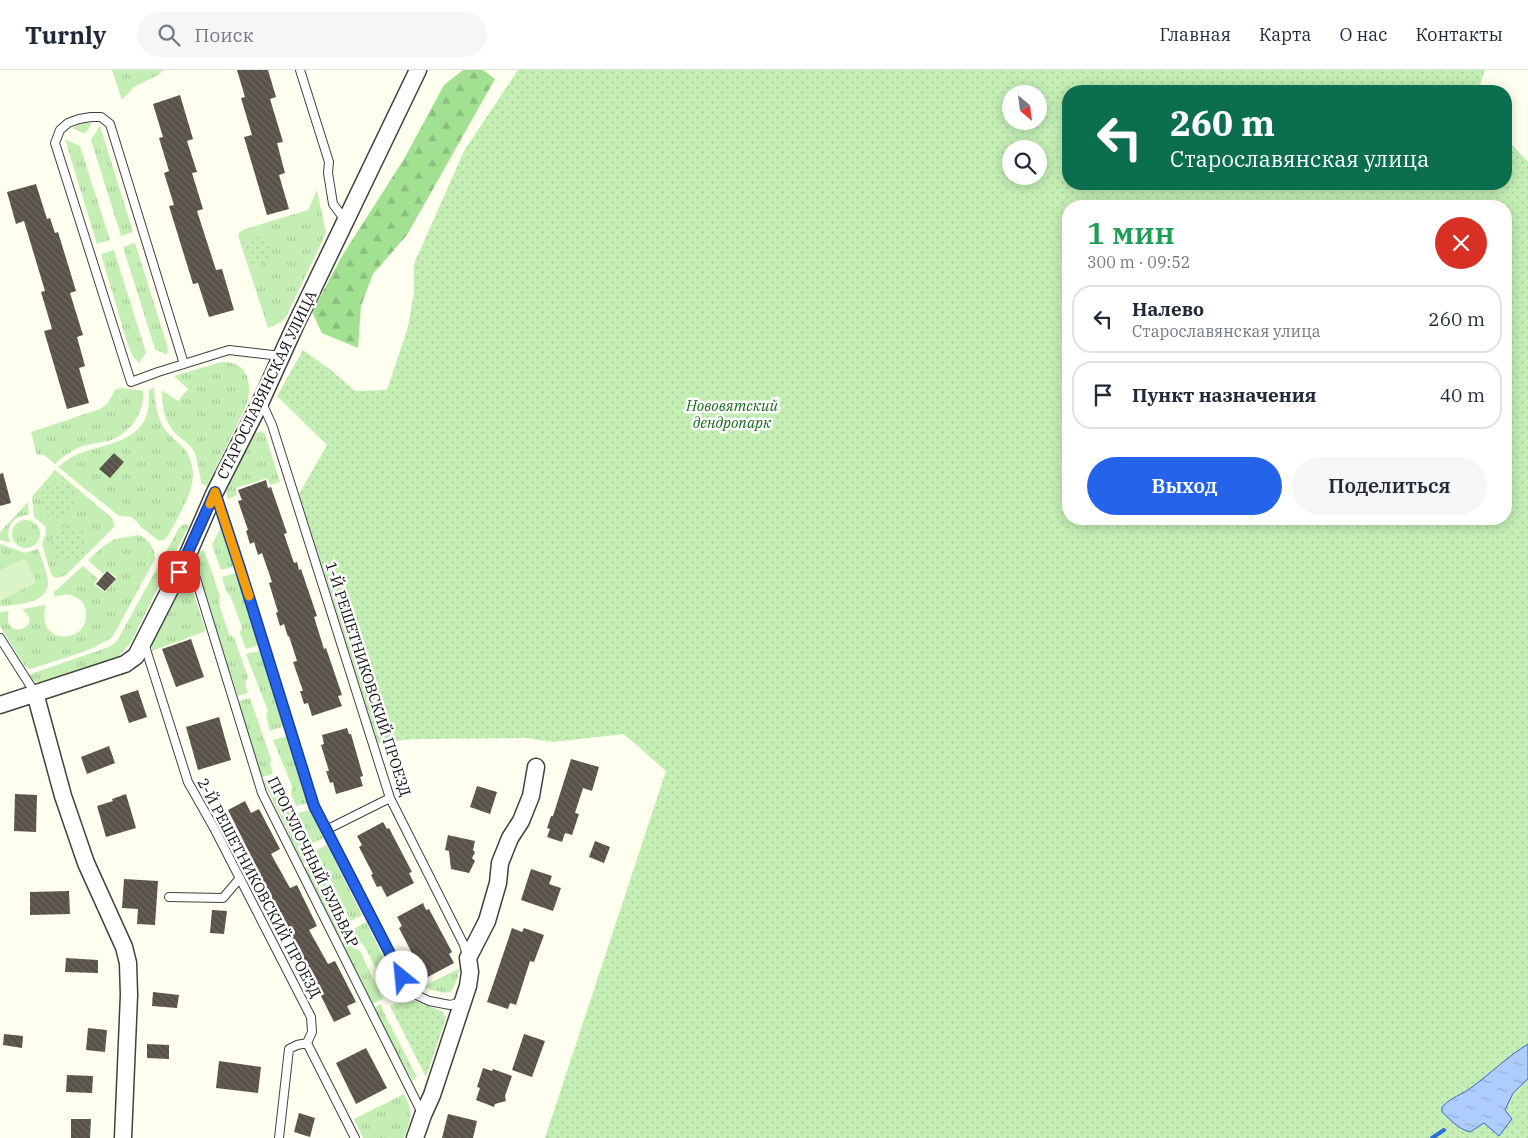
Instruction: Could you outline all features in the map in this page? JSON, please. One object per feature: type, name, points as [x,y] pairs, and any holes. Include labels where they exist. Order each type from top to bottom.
[{"type":"street","name":"СТАРОСЛАВЯНСКАЯ УЛИЦА","points":[[0,705],[125,664],[136,656],[188,554],[215,492],[261,401],[418,70]]},
{"type":"street","points":[[35,693],[63,796],[83,854],[124,947],[128,963],[129,995],[123,1138]]},
{"type":"street","points":[[415,1138],[432,1095],[468,986],[470,972],[468,958],[487,921],[498,882],[500,862],[531,796],[536,767]]},
{"type":"lane","points":[[300,70],[329,162],[328,173],[333,204],[346,220]]},
{"type":"lane","points":[[184,364],[110,124],[101,117],[91,116],[68,123],[60,130],[55,143],[131,382],[229,350],[281,356]]},
{"type":"lane","name":"1-Й РЕШЕТНИКОВСКИЙ ПРОЕЗД","points":[[261,401],[275,434],[390,798],[464,945],[468,958]]},
{"type":"lane","name":"ПРОГУЛОЧНЫЙ БУЛЬВАР","points":[[215,492],[314,806],[410,992],[429,1001],[450,1005],[462,1002]]},
{"type":"lane","name":"ПРОГУЛОЧНЫЙ БУЛЬВАР","points":[[188,554],[262,793],[423,1115]]},
{"type":"lane","points":[[0,638],[35,693]]},
{"type":"lane","name":"2-Й РЕШЕТНИКОВСКИЙ ПРОЕЗД","points":[[144,643],[188,782],[214,828],[311,1017],[312,1032],[307,1043]]},
{"type":"lane","points":[[326,830],[390,798]]},
{"type":"lane","points":[[169,897],[223,898],[240,878]]},
{"type":"lane","points":[[279,1138],[289,1049],[307,1043],[355,1138]]},
{"type":"green space","points":[[112,70],[164,70],[134,87],[122,100]]},
{"type":"green space","points":[[463,70],[483,70],[495,79],[407,235],[373,274],[361,306],[358,348],[322,333],[312,312],[342,256],[404,159],[444,85]]},
{"type":"green space","name":"Нововятский дендропарк","points":[[518,70],[1485,70],[1480,85],[1062,85],[1062,190],[1512,190],[1512,145],[1528,162],[1528,1138],[545,1138],[666,771],[624,734],[553,742],[527,738],[413,739],[378,743],[299,494],[327,445],[277,396],[303,350],[331,370],[355,391],[387,390],[408,327],[414,292],[414,264],[464,151]]},
{"type":"green space","points":[[81,123],[92,123],[85,134],[72,128]]},
{"type":"green space","points":[[100,126],[133,232],[121,236],[91,140]]},
{"type":"green space","points":[[65,139],[80,146],[110,240],[97,244]]},
{"type":"green space","points":[[317,190],[326,233],[286,317],[281,322],[268,328],[238,235],[245,229],[308,210]]},
{"type":"green space","points":[[264,235],[274,260],[252,268],[242,243]]},
{"type":"green space","points":[[135,243],[168,348],[167,355],[155,349],[123,247]]},
{"type":"green space","points":[[114,250],[146,353],[139,363],[132,355],[126,339],[101,254]]},
{"type":"green space","points":[[221,362],[238,365],[243,370],[247,375],[249,390],[246,406],[207,486],[202,484],[193,450],[172,430],[166,419],[162,402],[162,390],[178,401],[188,389],[174,376]]},
{"type":"green space","points":[[154,387],[160,421],[166,431],[186,451],[192,464],[193,474],[190,491],[182,511],[168,536],[164,540],[159,541],[132,517],[119,516],[58,467],[75,455],[120,441],[138,429],[144,421],[148,410],[149,390]]},
{"type":"green space","points":[[116,389],[143,391],[142,406],[139,414],[125,432],[111,440],[80,447],[67,454],[55,464],[44,455],[37,455],[31,432],[100,409],[107,404]]},
{"type":"green space","points":[[261,431],[265,434],[280,482],[270,485],[267,478],[236,488],[237,495],[228,499],[226,492],[254,434]]},
{"type":"green space","points":[[55,470],[112,518],[115,526],[66,575],[55,578],[51,574],[42,544],[46,533],[45,526],[34,517],[32,497]]},
{"type":"green space","points":[[58,482],[71,487],[76,500],[71,513],[58,518],[45,513],[40,500],[45,487]]},
{"type":"green space","points":[[28,502],[29,515],[18,517],[9,528],[8,533],[11,543],[0,540],[0,532]]},
{"type":"green space","points":[[26,520],[36,524],[40,534],[36,544],[26,548],[16,544],[12,534],[16,524]]},
{"type":"green space","points":[[184,524],[189,525],[131,642],[118,657],[49,683],[37,682],[28,675],[109,647],[117,641],[179,528]]},
{"type":"green space","points":[[69,526],[82,531],[87,544],[82,557],[69,562],[56,557],[51,544],[56,531]]},
{"type":"green space","points":[[221,526],[235,566],[221,570],[212,545]]},
{"type":"green space","points":[[139,535],[151,545],[155,559],[113,636],[75,655],[34,668],[29,669],[25,666],[0,627],[0,612],[9,611],[8,621],[11,627],[22,629],[29,622],[28,616],[22,609],[46,605],[45,618],[48,628],[54,634],[71,636],[79,631],[84,624],[86,614],[84,604],[71,595],[54,597],[54,592],[83,566],[98,579],[94,584],[105,592],[117,578],[107,570],[103,574],[88,560],[115,539]]},
{"type":"green space","points":[[0,544],[25,553],[38,549],[48,578],[47,589],[43,595],[30,602],[0,606]]},
{"type":"green space","points":[[204,550],[220,596],[219,604],[229,634],[234,638],[248,677],[245,683],[248,693],[238,696],[192,554]]},
{"type":"green space","points":[[23,559],[26,561],[35,579],[35,583],[0,601],[0,570]]},
{"type":"green space","points":[[236,573],[259,645],[246,649],[240,633],[242,627],[230,595],[226,592],[222,577]]},
{"type":"green space","points":[[184,582],[190,583],[206,631],[152,651],[152,642],[180,584]]},
{"type":"green space","points":[[260,651],[284,726],[270,731],[266,715],[268,711],[246,654]]},
{"type":"green space","points":[[250,698],[271,759],[270,764],[273,774],[262,777],[238,701]]},
{"type":"green space","points":[[287,736],[308,803],[296,806],[291,794],[292,786],[273,740]]},
{"type":"green space","points":[[275,778],[277,788],[289,811],[294,829],[309,860],[303,864],[264,782]]},
{"type":"green space","points":[[310,810],[323,838],[310,845],[300,825],[298,813]]},
{"type":"green space","points":[[327,845],[362,915],[350,921],[322,863],[315,858],[312,852]]},
{"type":"green space","points":[[311,864],[323,878],[337,907],[347,935],[340,939],[304,868]]},
{"type":"green space","points":[[366,922],[400,991],[390,996],[365,947],[352,930]]},
{"type":"green space","points":[[348,940],[352,947],[360,951],[383,999],[372,1004],[341,943]]},
{"type":"green space","points":[[460,968],[455,985],[449,992],[445,993],[422,987]]},
{"type":"green space","points":[[407,998],[442,1011],[446,1018],[426,1077],[390,1006]]},
{"type":"green space","points":[[381,1004],[417,1077],[412,1080],[373,1008]]},
{"type":"green space","points":[[404,1094],[410,1107],[411,1116],[404,1138],[363,1138],[354,1119]]},
{"type":"water","points":[[1528,1044],[1528,1079],[1513,1093],[1505,1110],[1512,1119],[1499,1136],[1484,1123],[1470,1132],[1466,1131],[1442,1112],[1442,1107],[1445,1104],[1468,1090]]},
{"type":"building","points":[[237,70],[268,70],[276,97],[270,99],[283,142],[277,143],[285,173],[279,175],[289,209],[267,215],[244,137],[252,135],[241,98],[245,97]]},
{"type":"building","points":[[180,95],[193,139],[187,141],[197,172],[192,173],[203,209],[197,211],[216,270],[222,269],[234,310],[209,317],[198,283],[193,284],[169,206],[174,205],[164,173],[169,171],[159,138],[163,137],[153,104]]},
{"type":"building","points":[[36,184],[47,219],[50,218],[55,233],[58,232],[76,291],[70,293],[83,335],[77,337],[85,366],[79,368],[89,403],[67,409],[44,331],[52,329],[41,292],[45,291],[24,221],[16,224],[7,192]]},
{"type":"building","points":[[114,453],[124,462],[110,478],[99,469]]},
{"type":"building","points":[[3,473],[11,503],[0,506],[0,474]]},
{"type":"building","points":[[266,480],[268,488],[271,487],[287,533],[284,534],[294,563],[297,562],[299,570],[301,569],[317,616],[314,617],[324,649],[326,648],[342,695],[338,696],[342,706],[312,716],[308,703],[304,704],[300,691],[303,691],[293,662],[297,661],[289,636],[284,624],[280,626],[276,613],[278,612],[269,583],[272,582],[262,553],[258,555],[254,542],[250,544],[246,531],[248,530],[238,501],[242,500],[238,490]]},
{"type":"building","points":[[107,571],[116,579],[105,591],[96,584]]},
{"type":"building","points":[[191,639],[204,677],[176,687],[162,649]]},
{"type":"building","points":[[138,690],[147,717],[129,723],[120,696]]},
{"type":"building","points":[[219,717],[231,760],[198,770],[186,727]]},
{"type":"building","points":[[347,728],[349,734],[351,734],[363,776],[360,777],[363,786],[336,794],[333,782],[330,783],[326,771],[329,771],[321,745],[324,744],[322,735]]},
{"type":"building","points":[[109,746],[115,763],[87,774],[81,757]]},
{"type":"building","points":[[571,759],[599,767],[592,791],[583,788],[575,813],[579,814],[572,835],[565,833],[562,842],[547,837],[550,829],[547,828],[551,816],[553,816]]},
{"type":"building","points":[[477,786],[497,792],[490,814],[470,807]]},
{"type":"building","points":[[15,794],[37,795],[36,832],[14,831]]},
{"type":"building","points":[[126,794],[136,828],[106,837],[97,806]]},
{"type":"building","points":[[245,801],[251,813],[259,809],[280,849],[271,854],[290,888],[297,885],[317,926],[309,930],[328,964],[335,961],[356,1002],[347,1006],[351,1014],[334,1022],[228,810]]},
{"type":"building","points":[[383,822],[387,829],[389,828],[412,872],[409,873],[414,883],[387,897],[381,886],[377,887],[371,875],[373,874],[359,847],[362,845],[357,836]]},
{"type":"building","points":[[448,835],[475,841],[473,850],[475,852],[472,858],[475,861],[469,873],[451,869],[449,851],[445,850]]},
{"type":"building","points":[[595,841],[610,847],[604,863],[589,857]]},
{"type":"building","points":[[531,869],[552,876],[549,884],[561,888],[553,911],[521,900]]},
{"type":"building","points":[[124,879],[158,881],[155,925],[137,924],[138,909],[122,908]]},
{"type":"building","points":[[69,891],[70,914],[30,915],[30,892]]},
{"type":"building","points":[[423,903],[426,910],[429,909],[452,952],[449,954],[454,963],[426,978],[420,966],[417,968],[411,956],[413,955],[399,928],[402,926],[397,917]]},
{"type":"building","points":[[212,910],[227,911],[224,934],[210,933]]},
{"type":"building","points":[[512,928],[522,932],[524,928],[544,935],[534,962],[530,961],[516,1005],[510,1003],[508,1009],[487,1002]]},
{"type":"building","points":[[66,958],[98,960],[98,973],[65,972]]},
{"type":"building","points":[[153,992],[179,995],[177,1008],[152,1006]]},
{"type":"building","points":[[88,1028],[107,1030],[105,1052],[86,1050]]},
{"type":"building","points":[[4,1034],[23,1036],[22,1048],[3,1045]]},
{"type":"building","points":[[524,1034],[545,1041],[532,1077],[512,1070]]},
{"type":"building","points":[[147,1044],[169,1045],[169,1059],[147,1058]]},
{"type":"building","points":[[366,1048],[387,1088],[356,1104],[336,1063]]},
{"type":"building","points":[[219,1061],[261,1067],[258,1093],[216,1088]]},
{"type":"building","points":[[483,1068],[492,1071],[493,1069],[512,1076],[505,1096],[506,1101],[495,1104],[494,1107],[476,1100],[480,1088],[477,1087]]},
{"type":"building","points":[[67,1075],[93,1076],[92,1093],[66,1092]]},
{"type":"building","points":[[299,1113],[315,1118],[310,1137],[294,1132]]},
{"type":"building","points":[[448,1114],[477,1121],[473,1138],[442,1138]]},
{"type":"building","points":[[71,1119],[91,1119],[90,1138],[71,1138]]},
{"type":"waterway","points":[[1432,1138],[1444,1130]]},
{"type":"slow traffic","points":[[210,504],[215,492],[249,596]]},
{"type":"route","points":[[179,572],[215,492],[292,731],[314,806],[402,977]]}]
